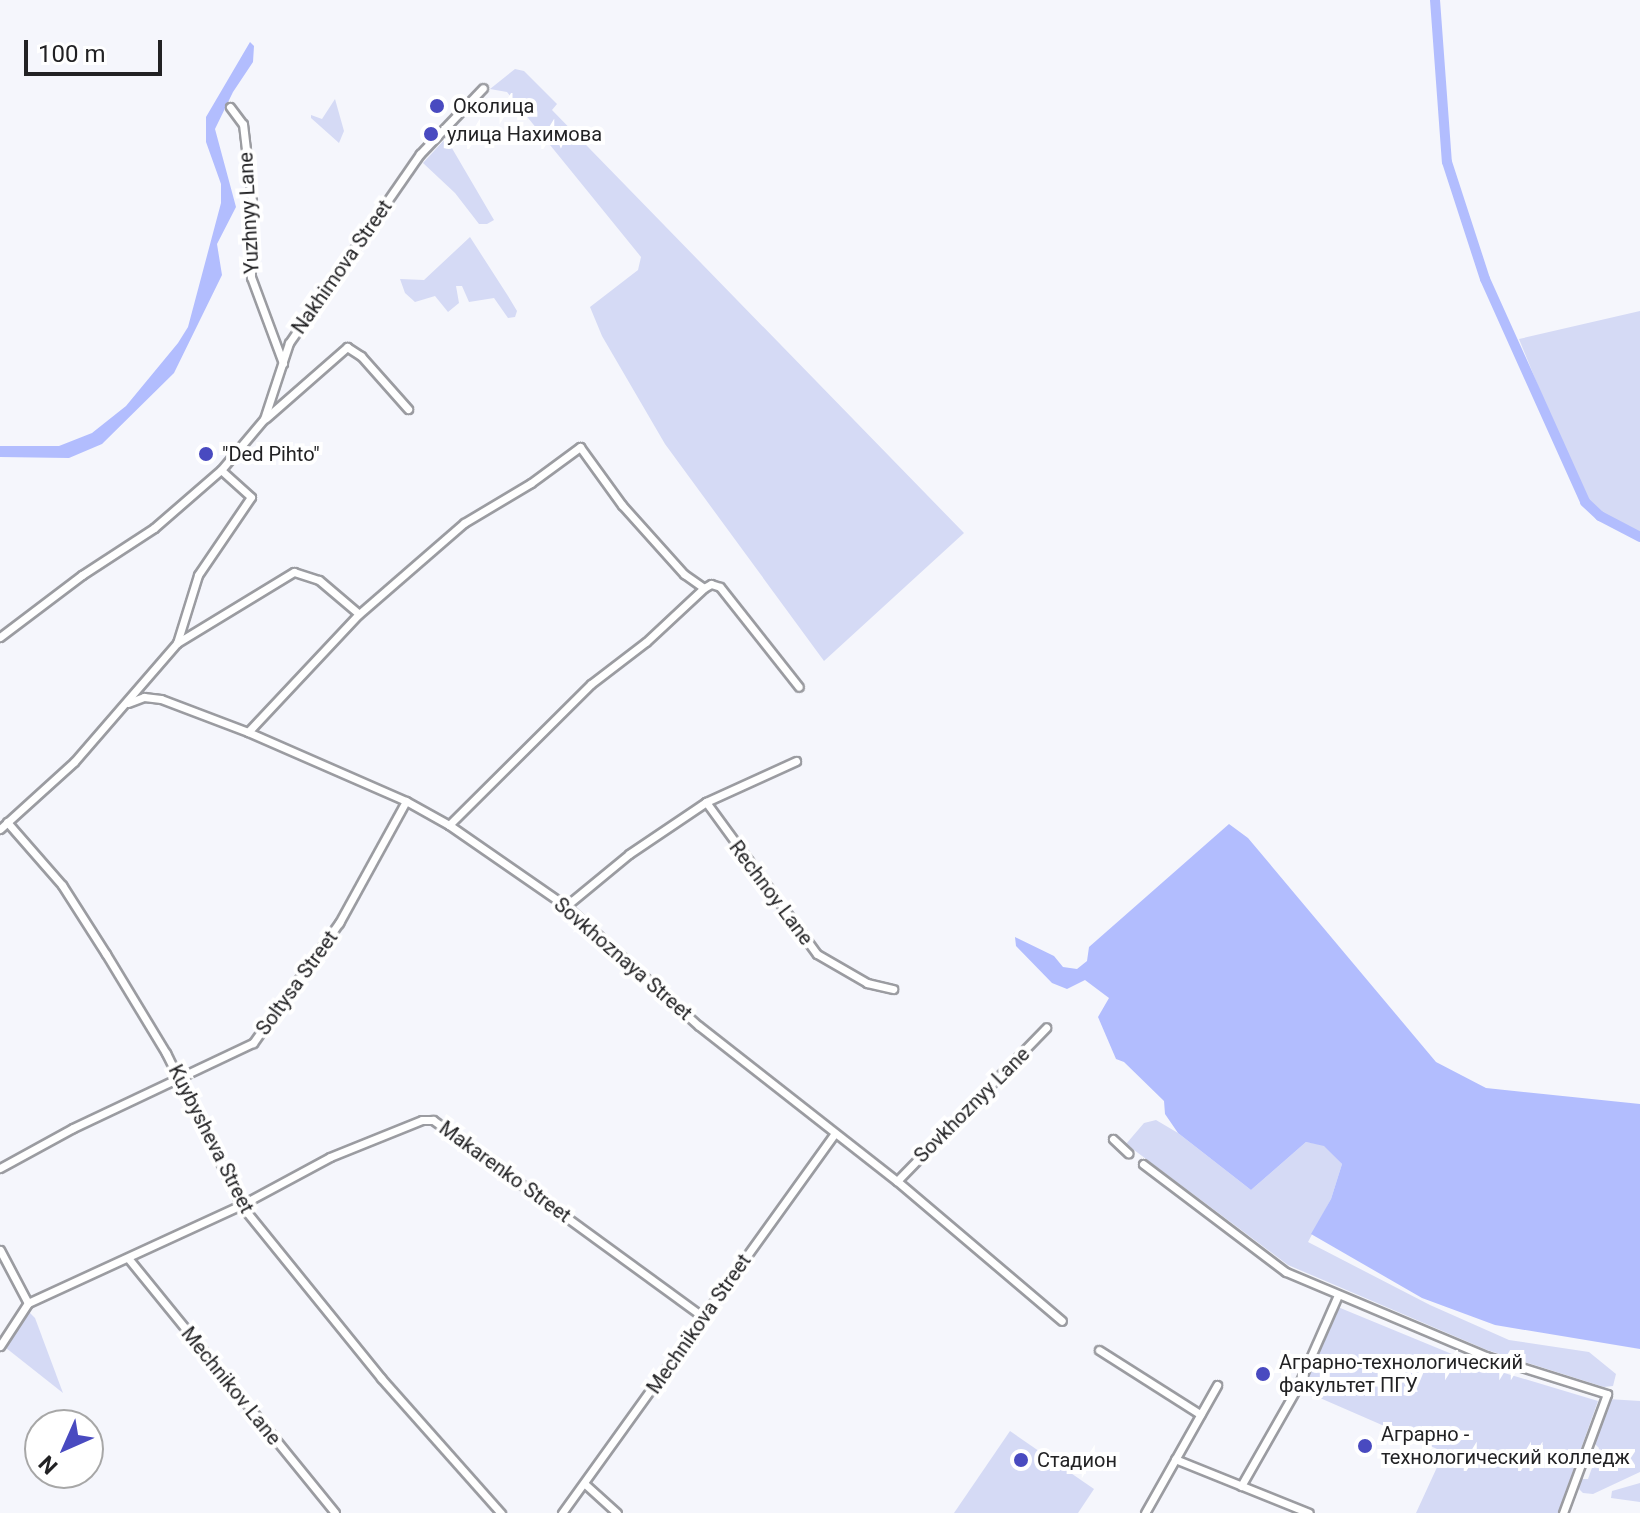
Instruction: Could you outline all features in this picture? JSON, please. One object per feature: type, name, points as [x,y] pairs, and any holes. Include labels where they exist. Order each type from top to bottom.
[{"type":"street","name":"Nakhimova Street","points":[[0,637],[82,575],[154,528],[221,470],[264,419],[289,343],[420,154],[483,88]]},
{"type":"street","name":"Yuzhnyy Lane","points":[[230,107],[243,124],[247,155],[252,201],[251,277],[284,365]]},
{"type":"street","points":[[264,419],[347,347],[361,356],[408,409]]},
{"type":"street","points":[[248,732],[359,614],[464,523],[531,483],[580,447],[622,505],[684,574],[704,588]]},
{"type":"street","points":[[177,643],[198,575],[251,497],[221,470]]},
{"type":"street","points":[[0,829],[74,762],[177,643],[294,572],[319,580],[359,614]]},
{"type":"street","points":[[449,825],[591,684],[646,642],[711,584],[720,587],[799,687]]},
{"type":"street","name":"Sovkhoznaya Street","points":[[128,703],[144,697],[161,699],[248,732],[406,801],[449,825],[566,906],[699,1026],[897,1181],[1062,1321]]},
{"type":"street","points":[[566,906],[629,854],[706,802],[796,761]]},
{"type":"street","name":"Soltysa Street","points":[[0,1168],[73,1128],[253,1043],[339,923],[406,801]]},
{"type":"street","name":"Rechnoy Lane","points":[[706,802],[817,954],[867,983],[893,989]]},
{"type":"street","name":"Kuybysheva Street","points":[[7,822],[62,885],[180,1080],[241,1205],[381,1378],[501,1513]]},
{"type":"street","name":"Sovkhoznyy Lane","points":[[897,1181],[1046,1028]]},
{"type":"street","name":"Makarenko Street","points":[[28,1303],[241,1205],[330,1157],[422,1120],[433,1120],[705,1318]]},
{"type":"street","name":"Mechnikova Street","points":[[562,1513],[705,1318],[834,1134]]},
{"type":"street","points":[[1113,1139],[1128,1153]]},
{"type":"street","points":[[1143,1164],[1286,1272],[1486,1356],[1607,1394],[1563,1513]]},
{"type":"street","points":[[0,1250],[28,1303],[0,1346]]},
{"type":"street","name":"Mechnikov Lane","points":[[128,1258],[335,1513]]},
{"type":"street","points":[[1241,1486],[1297,1388],[1338,1295]]},
{"type":"street","points":[[1099,1350],[1200,1414]]},
{"type":"street","points":[[1145,1513],[1217,1385]]},
{"type":"street","points":[[1175,1459],[1309,1513]]},
{"type":"street","points":[[585,1484],[617,1513]]},
{"type":"shaded area","points":[[515,69],[524,71],[557,104],[552,110],[964,533],[824,661],[665,444],[602,336],[590,307],[638,270],[641,257],[507,92],[490,89]]},
{"type":"shaded area","points":[[335,99],[344,131],[339,143],[311,118],[311,115],[322,119]]},
{"type":"shaded area","points":[[446,138],[494,220],[487,224],[479,224],[455,193],[423,163]]},
{"type":"shaded area","points":[[470,237],[517,311],[515,317],[508,318],[494,298],[469,302],[462,286],[456,286],[459,303],[448,312],[435,296],[415,302],[405,293],[400,279],[424,280]]},
{"type":"shaded area","points":[[1640,311],[1640,537],[1600,516],[1585,502],[1519,339]]},
{"type":"shaded area","points":[[1156,1120],[1178,1133],[1251,1190],[1306,1142],[1324,1145],[1342,1164],[1331,1199],[1308,1242],[1430,1305],[1509,1340],[1589,1352],[1616,1374],[1613,1386],[1604,1387],[1487,1350],[1288,1265],[1126,1144],[1144,1123]]},
{"type":"shaded area","points":[[1333,1305],[1481,1366],[1598,1401],[1558,1513],[1416,1513],[1444,1452],[1297,1388]]},
{"type":"shaded area","points":[[25,1308],[35,1318],[63,1393],[1,1344]]},
{"type":"shaded area","points":[[1608,1399],[1640,1401],[1640,1472],[1593,1494],[1583,1493],[1576,1486],[1581,1479],[1588,1479],[1599,1448],[1592,1441]]},
{"type":"shaded area","name":"Стадион","points":[[1010,1431],[1094,1489],[1078,1513],[954,1513]]},
{"type":"shaded area","points":[[1640,1483],[1640,1502],[1611,1498],[1612,1491]]},
{"type":"water","points":[[250,42],[254,46],[253,62],[233,92],[215,129],[236,207],[217,244],[222,275],[174,373],[102,444],[69,458],[0,457],[0,446],[59,446],[92,433],[126,406],[188,327],[221,203],[221,184],[206,142],[206,117]]},
{"type":"water","points":[[1229,824],[1248,838],[1436,1062],[1486,1088],[1640,1104],[1640,1349],[1495,1325],[1422,1298],[1311,1234],[1331,1199],[1342,1164],[1324,1146],[1306,1142],[1251,1190],[1178,1133],[1165,1114],[1164,1101],[1124,1062],[1116,1059],[1098,1017],[1109,998],[1085,980],[1067,989],[1052,983],[1016,946],[1015,937],[1054,956],[1063,967],[1077,969],[1087,961],[1089,947]]},
{"type":"waterway","points":[[1435,0],[1447,162],[1485,279],[1585,502],[1600,516],[1640,537]]},
{"type":"place","name":"Околица","points":[[437,106]]},
{"type":"place","name":"улица Нахимова","points":[[431,134]]},
{"type":"place","name":"\"Ded Pihto\"","points":[[206,454]]},
{"type":"place","name":"Аграрно-технологический факультет ПГУ","points":[[1263,1374]]},
{"type":"place","name":"Аграрно - технологический колледж","points":[[1365,1446]]},
{"type":"place","name":"Стадион","points":[[1021,1460]]}]
